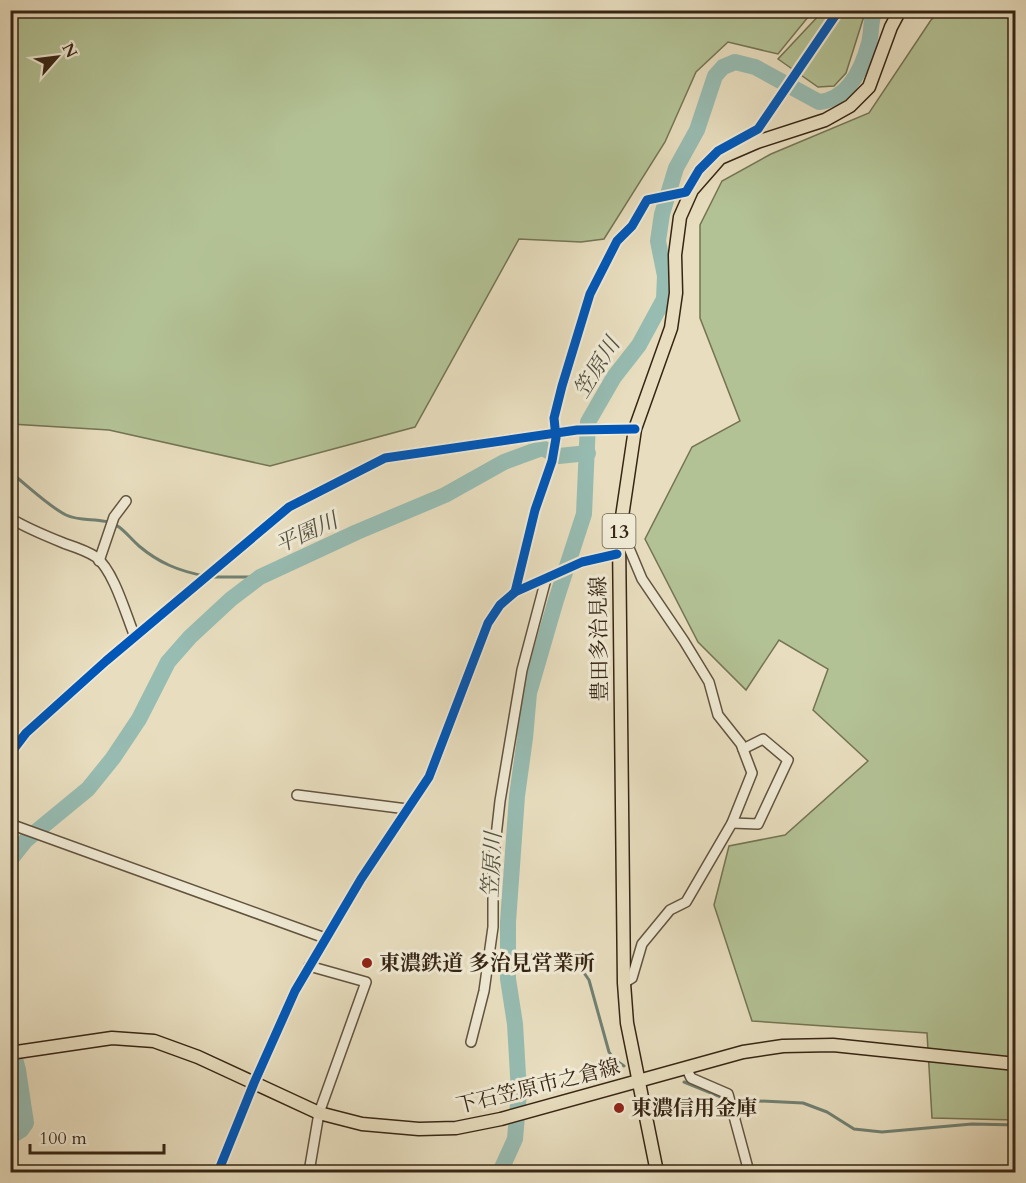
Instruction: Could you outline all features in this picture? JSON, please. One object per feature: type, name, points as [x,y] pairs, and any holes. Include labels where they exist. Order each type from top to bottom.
[{"type":"main road","name":"豊田多治見線","points":[[657,1173],[627,1023],[624,983],[617,554],[635,429],[671,328],[676,292],[675,255],[680,217],[692,190],[720,158],[757,142],[825,120],[850,106],[869,87],[891,27],[900,10]]},
{"type":"main road","name":"下石笠原市之倉線","points":[[17,1052],[98,1039],[141,1039],[175,1047],[319,1113],[362,1124],[419,1129],[456,1128],[501,1119],[743,1052],[783,1046],[834,1045],[1016,1064]]},
{"type":"street","points":[[10,754],[26,733],[214,569],[289,507],[386,458],[577,430],[635,429]]},
{"type":"street","points":[[99,561],[112,522],[126,501]]},
{"type":"street","points":[[10,518],[27,529],[94,556],[109,575],[135,637]]},
{"type":"street","points":[[618,537],[629,548],[642,579],[709,682],[718,715],[741,744],[752,773],[732,823],[686,902],[670,910],[642,944],[632,978],[624,983]]},
{"type":"street","points":[[220,1171],[254,1083],[295,990],[361,879],[429,777],[488,623],[500,605],[515,592],[582,562],[617,554]]},
{"type":"street","points":[[471,1042],[484,991],[493,927],[493,863],[503,779],[522,670],[546,579]]},
{"type":"street","points":[[732,823],[758,824],[788,759],[763,739],[743,749]]},
{"type":"street","points":[[297,795],[407,809]]},
{"type":"street","points":[[10,824],[325,938]]},
{"type":"street","points":[[309,966],[366,982],[319,1113],[309,1173]]},
{"type":"street","points":[[686,1067],[691,1078],[728,1094],[749,1173]]},
{"type":"green space","points":[[10,11],[813,11],[778,54],[728,42],[696,72],[665,142],[604,239],[581,242],[519,239],[415,427],[270,466],[109,430],[11,424]]},
{"type":"green space","points":[[823,11],[857,11],[864,16],[846,73],[834,86],[818,87],[778,59]]},
{"type":"green space","points":[[940,11],[1015,11],[1015,1120],[932,1118],[927,1033],[752,1021],[714,905],[729,846],[785,835],[868,761],[813,710],[828,669],[779,640],[746,690],[698,642],[645,539],[692,447],[740,421],[700,318],[700,225],[722,181],[771,154],[869,113],[931,20]]},
{"type":"waterway","name":"笠原川","points":[[500,1172],[515,1139],[519,1092],[515,1024],[508,979],[508,922],[517,796],[529,693],[584,514],[588,422],[614,377],[639,345],[664,299],[665,276],[658,241],[662,214],[676,168],[697,130],[715,76],[723,67],[735,62],[755,67],[819,102],[829,100],[846,89],[858,72],[869,43],[875,10]]},
{"type":"waterway","name":"平園川","points":[[10,860],[26,840],[88,789],[113,758],[139,719],[168,662],[190,637],[231,599],[260,577],[357,532],[445,495],[504,462],[542,448],[559,456],[588,453]]},
{"type":"waterway","points":[[10,472],[66,515],[113,524],[162,562],[205,576]]},
{"type":"waterway","points":[[212,577],[260,577]]},
{"type":"waterway","points":[[508,951],[577,963],[589,980],[609,1052],[624,1066]]},
{"type":"waterway","name":"平園川","points":[[10,1041],[18,1070],[26,1123],[21,1130],[10,1137]]},
{"type":"waterway","points":[[684,1082],[721,1097],[803,1103],[827,1112],[854,1129],[882,1132],[972,1124],[1016,1125]]},
{"type":"cycle path","points":[[515,592],[535,510],[552,461],[556,438],[554,418],[562,386],[590,294],[617,241],[632,226],[647,200],[686,192],[699,170],[718,151],[758,129],[839,10]]},
{"type":"cycle path","points":[[10,754],[26,733],[106,661],[289,507],[385,458],[577,430],[635,429]]},
{"type":"cycle path","points":[[218,1172],[295,991],[361,879],[429,777],[488,623],[500,605],[515,592],[582,562],[617,554]]},
{"type":"place","name":"東濃鉄道 多治見営業所","points":[[367,963]]},
{"type":"place","name":"東濃信用金庫","points":[[619,1108]]}]
